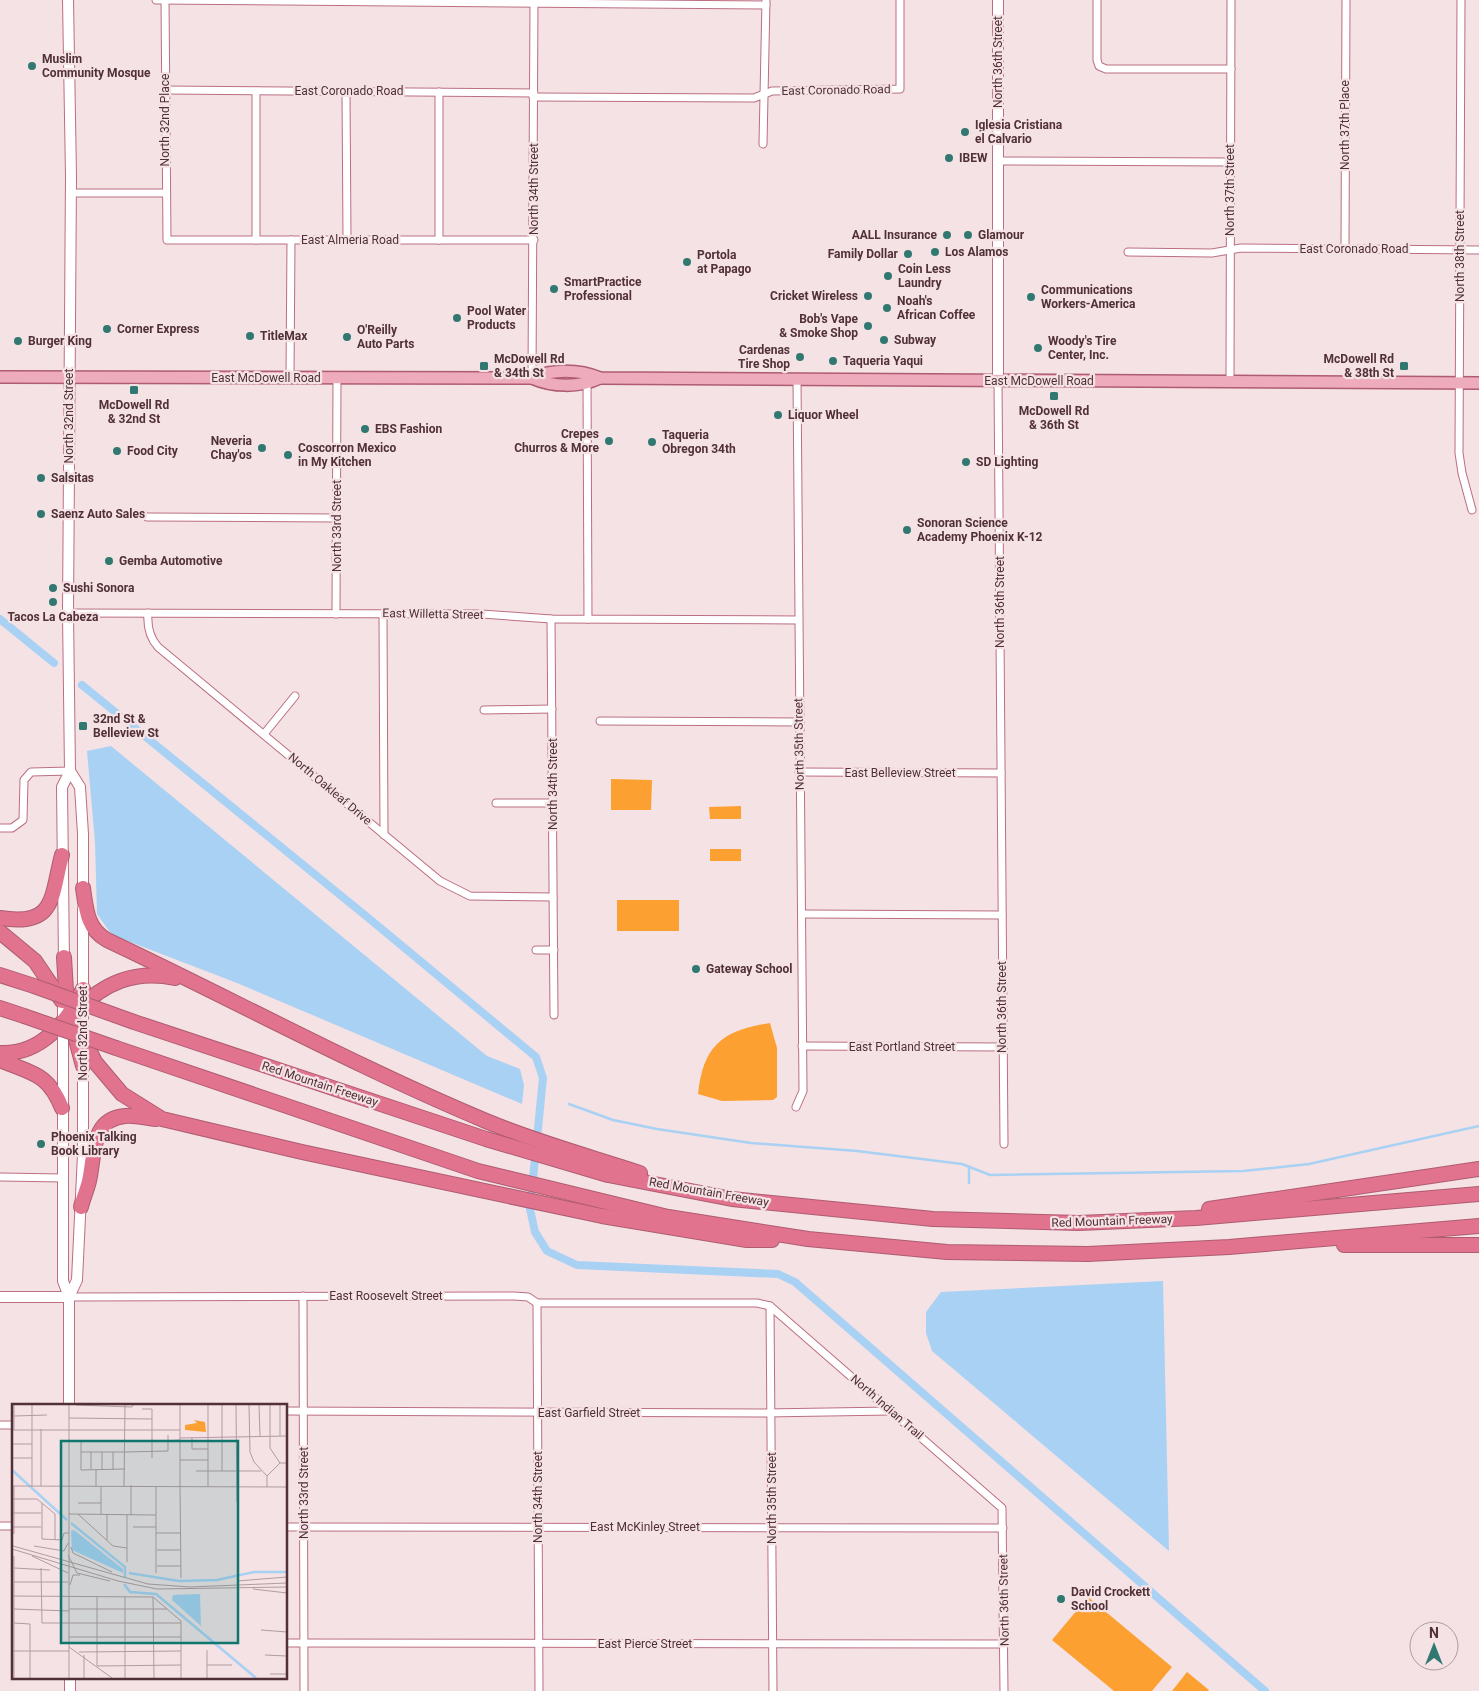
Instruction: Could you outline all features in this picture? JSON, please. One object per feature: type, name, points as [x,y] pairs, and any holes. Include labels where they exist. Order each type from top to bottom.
[{"type":"highway","points":[[0,918],[28,920],[44,911],[54,897],[62,855]]},
{"type":"highway","points":[[83,888],[88,920],[100,936],[318,1044],[573,1159]]},
{"type":"highway","points":[[0,932],[35,961],[95,1062],[122,1094],[162,1119]]},
{"type":"highway","points":[[64,957],[69,1016],[83,1066]]},
{"type":"highway","name":"Red Mountain Freeway","points":[[0,975],[134,1022],[486,1139],[642,1174],[734,1191],[787,1205],[875,1215],[962,1221],[1040,1223],[1137,1221],[1479,1194]]},
{"type":"highway","points":[[0,1053],[24,1051],[35,1046],[49,1037],[69,1016],[104,988],[130,977],[154,975],[193,983]]},
{"type":"highway","points":[[69,1016],[83,990]]},
{"type":"highway","points":[[0,1008],[478,1171],[570,1195],[668,1217],[808,1240],[928,1250],[1051,1254],[1144,1252],[1479,1226]]},
{"type":"highway","points":[[0,1060],[47,1081],[56,1092],[62,1108]]},
{"type":"highway","points":[[80,1207],[89,1182],[94,1142],[104,1124],[126,1116],[162,1119],[477,1190],[645,1225],[747,1240],[808,1240]]},
{"type":"highway","points":[[1137,1221],[1231,1205],[1479,1169]]},
{"type":"highway","points":[[1286,1242],[1383,1246],[1479,1245]]},
{"type":"main road","name":"North 32nd Street","points":[[64,957],[62,786],[70,771],[68,686],[70,192],[68,0]]},
{"type":"main road","name":"North 36th Street","points":[[998,0],[998,381]]},
{"type":"main road","name":"East McDowell Road","points":[[0,377],[532,378],[546,384],[587,378],[998,381],[1230,380],[1479,383]]},
{"type":"main road","name":"North 32nd Street","points":[[70,771],[80,786],[83,834],[83,990]]},
{"type":"main road","name":"North 32nd Street","points":[[69,1016],[62,1108],[63,1282],[68,1297],[69,1404]]},
{"type":"main road","name":"North 32nd Street","points":[[68,1297],[77,1280],[83,1154],[83,1039]]},
{"type":"main road","name":"East Roosevelt Street","points":[[0,1297],[68,1297]]},
{"type":"main road","points":[[70,1678],[70,1691]]},
{"type":"street","points":[[156,0],[766,2],[763,144]]},
{"type":"street","name":"North 32nd Place","points":[[165,0],[166,240]]},
{"type":"street","name":"East Coronado Road","points":[[165,90],[439,92],[754,98],[772,91],[900,89],[900,0]]},
{"type":"street","points":[[1097,0],[1097,60],[1099,66],[1106,68],[1231,69]]},
{"type":"street","name":"North 37th Street","points":[[1230,380],[1231,0]]},
{"type":"street","name":"North 37th Place","points":[[1345,250],[1346,0]]},
{"type":"street","name":"North 38th Street","points":[[1461,0],[1459,453],[1462,473],[1472,510]]},
{"type":"street","name":"North 34th Street","points":[[532,378],[534,2]]},
{"type":"street","points":[[256,91],[256,240]]},
{"type":"street","points":[[346,92],[347,240]]},
{"type":"street","points":[[439,92],[440,240]]},
{"type":"street","points":[[998,161],[1230,162]]},
{"type":"street","points":[[70,192],[166,193]]},
{"type":"street","name":"East Almeria Road","points":[[166,240],[534,240]]},
{"type":"street","points":[[290,378],[292,240]]},
{"type":"street","name":"East Coronado Road","points":[[1230,250],[1242,248],[1479,250]]},
{"type":"street","points":[[1128,252],[1212,253],[1230,250]]},
{"type":"street","name":"North 33rd Street","points":[[336,614],[337,378]]},
{"type":"street","points":[[587,378],[588,619]]},
{"type":"street","name":"North 35th Street","points":[[796,1108],[803,1091],[797,379]]},
{"type":"street","name":"North 36th Street","points":[[998,381],[1004,1144]]},
{"type":"street","points":[[147,517],[336,518]]},
{"type":"street","name":"East Willetta Street","points":[[68,613],[482,614],[551,619],[798,620]]},
{"type":"street","name":"North Oakleaf Drive","points":[[148,613],[148,628],[153,641],[158,647],[440,881],[470,896],[553,896]]},
{"type":"street","points":[[383,614],[384,835]]},
{"type":"street","name":"North 34th Street","points":[[551,619],[554,1015]]},
{"type":"street","points":[[264,734],[295,696]]},
{"type":"street","points":[[484,710],[552,709]]},
{"type":"street","points":[[600,720],[799,722]]},
{"type":"street","points":[[0,828],[12,828],[23,820],[24,780],[31,772],[70,771]]},
{"type":"street","name":"East Belleview Street","points":[[799,772],[1001,773]]},
{"type":"street","points":[[496,803],[553,803]]},
{"type":"street","points":[[802,914],[1002,914]]},
{"type":"street","points":[[536,950],[554,950]]},
{"type":"street","name":"East Portland Street","points":[[802,1046],[1002,1047]]},
{"type":"street","points":[[0,1178],[63,1178]]},
{"type":"street","name":"North 33rd Street","points":[[303,1296],[304,1691]]},
{"type":"street","name":"East Roosevelt Street","points":[[68,1297],[514,1296],[528,1297],[537,1303],[757,1303],[770,1306]]},
{"type":"street","name":"North 34th Street","points":[[537,1303],[539,1691]]},
{"type":"street","name":"North 35th Street","points":[[770,1306],[773,1691]]},
{"type":"street","name":"North Indian Trail","points":[[770,1306],[1002,1508]]},
{"type":"street","name":"East Garfield Street","points":[[288,1411],[538,1413],[891,1411]]},
{"type":"street","name":"North 36th Street","points":[[1002,1508],[1004,1691]]},
{"type":"street","name":"East McKinley Street","points":[[288,1526],[1003,1528]]},
{"type":"street","name":"East Pierce Street","points":[[288,1643],[1004,1644]]},
{"type":"shaded area","points":[[611,779],[652,780],[651,810],[611,810]]},
{"type":"shaded area","points":[[741,806],[741,819],[710,819],[709,807]]},
{"type":"shaded area","points":[[710,849],[741,849],[741,861],[710,861]]},
{"type":"shaded area","points":[[617,900],[679,900],[679,931],[617,931]]},
{"type":"shaded area","points":[[770,1023],[777,1048],[777,1097],[773,1100],[722,1101],[698,1094],[705,1063],[718,1043],[740,1030]]},
{"type":"shaded area","points":[[1088,1597],[1172,1667],[1152,1691],[1114,1691],[1052,1640]]},
{"type":"shaded area","points":[[1187,1672],[1209,1690],[1172,1691]]},
{"type":"water","points":[[111,746],[487,1056],[520,1069],[524,1085],[522,1104],[237,983],[112,935],[97,914],[95,842],[87,751]]},
{"type":"water","points":[[1163,1281],[1169,1551],[932,1351],[926,1333],[926,1312],[941,1292]]},
{"type":"waterway","points":[[0,619],[54,663]]},
{"type":"waterway","points":[[82,685],[536,1057],[543,1078],[530,1209],[535,1232],[547,1251],[577,1265],[778,1274],[795,1282],[1265,1691]]},
{"type":"waterway","points":[[569,1104],[613,1120],[657,1129],[751,1143],[857,1151],[962,1164],[990,1175],[1243,1171],[1309,1164],[1479,1126]]},
{"type":"waterway","points":[[969,1167],[969,1183]]},
{"type":"place","name":"Muslim Community Mosque","points":[[32,66]]},
{"type":"place","name":"Iglesia Cristiana el Calvario","points":[[965,132]]},
{"type":"place","name":"IBEW","points":[[949,158]]},
{"type":"place","name":"AALL Insurance","points":[[947,235]]},
{"type":"place","name":"Glamour","points":[[968,235]]},
{"type":"place","name":"Los Alamos","points":[[935,252]]},
{"type":"place","name":"Family Dollar","points":[[908,254]]},
{"type":"place","name":"Portola at Papago","points":[[687,262]]},
{"type":"place","name":"Coin Less Laundry","points":[[888,276]]},
{"type":"place","name":"SmartPractice Professional","points":[[554,289]]},
{"type":"place","name":"Cricket Wireless","points":[[868,296]]},
{"type":"place","name":"Communications Workers-America","points":[[1031,297]]},
{"type":"place","name":"Noah's African Coffee","points":[[887,308]]},
{"type":"place","name":"Pool Water Products","points":[[457,318]]},
{"type":"place","name":"Bob's Vape & Smoke Shop","points":[[868,326]]},
{"type":"place","name":"Corner Express","points":[[107,329]]},
{"type":"place","name":"TitleMax","points":[[250,336]]},
{"type":"place","name":"O'Reilly Auto Parts","points":[[347,337]]},
{"type":"place","name":"Subway","points":[[884,340]]},
{"type":"place","name":"Burger King","points":[[18,341]]},
{"type":"place","name":"Woody's Tire Center, Inc.","points":[[1038,348]]},
{"type":"place","name":"Cardenas Tire Shop","points":[[800,357]]},
{"type":"place","name":"Taqueria Yaqui","points":[[833,361]]},
{"type":"place","name":"McDowell Rd & 34th St","points":[[484,366]]},
{"type":"place","name":"McDowell Rd & 38th St","points":[[1404,366]]},
{"type":"place","name":"McDowell Rd & 32nd St","points":[[134,390]]},
{"type":"place","name":"McDowell Rd & 36th St","points":[[1054,396]]},
{"type":"place","name":"Liquor Wheel","points":[[778,415]]},
{"type":"place","name":"EBS Fashion","points":[[365,429]]},
{"type":"place","name":"Crepes Churros & More","points":[[609,441]]},
{"type":"place","name":"Taqueria Obregon 34th","points":[[652,442]]},
{"type":"place","name":"Neveria Chay'os","points":[[262,448]]},
{"type":"place","name":"Food City","points":[[117,451]]},
{"type":"place","name":"Coscorron Mexico in My Kitchen","points":[[288,455]]},
{"type":"place","name":"SD Lighting","points":[[966,462]]},
{"type":"place","name":"Salsitas","points":[[41,478]]},
{"type":"place","name":"Saenz Auto Sales","points":[[41,514]]},
{"type":"place","name":"Sonoran Science Academy Phoenix K-12","points":[[907,530]]},
{"type":"place","name":"Gemba Automotive","points":[[109,561]]},
{"type":"place","name":"Sushi Sonora","points":[[53,588]]},
{"type":"place","name":"Tacos La Cabeza","points":[[53,602]]},
{"type":"place","name":"32nd St & Belleview St","points":[[83,726]]},
{"type":"place","name":"Gateway School","points":[[696,969]]},
{"type":"place","name":"Phoenix Talking Book Library","points":[[41,1144]]},
{"type":"place","name":"David Crockett School","points":[[1061,1599]]}]
